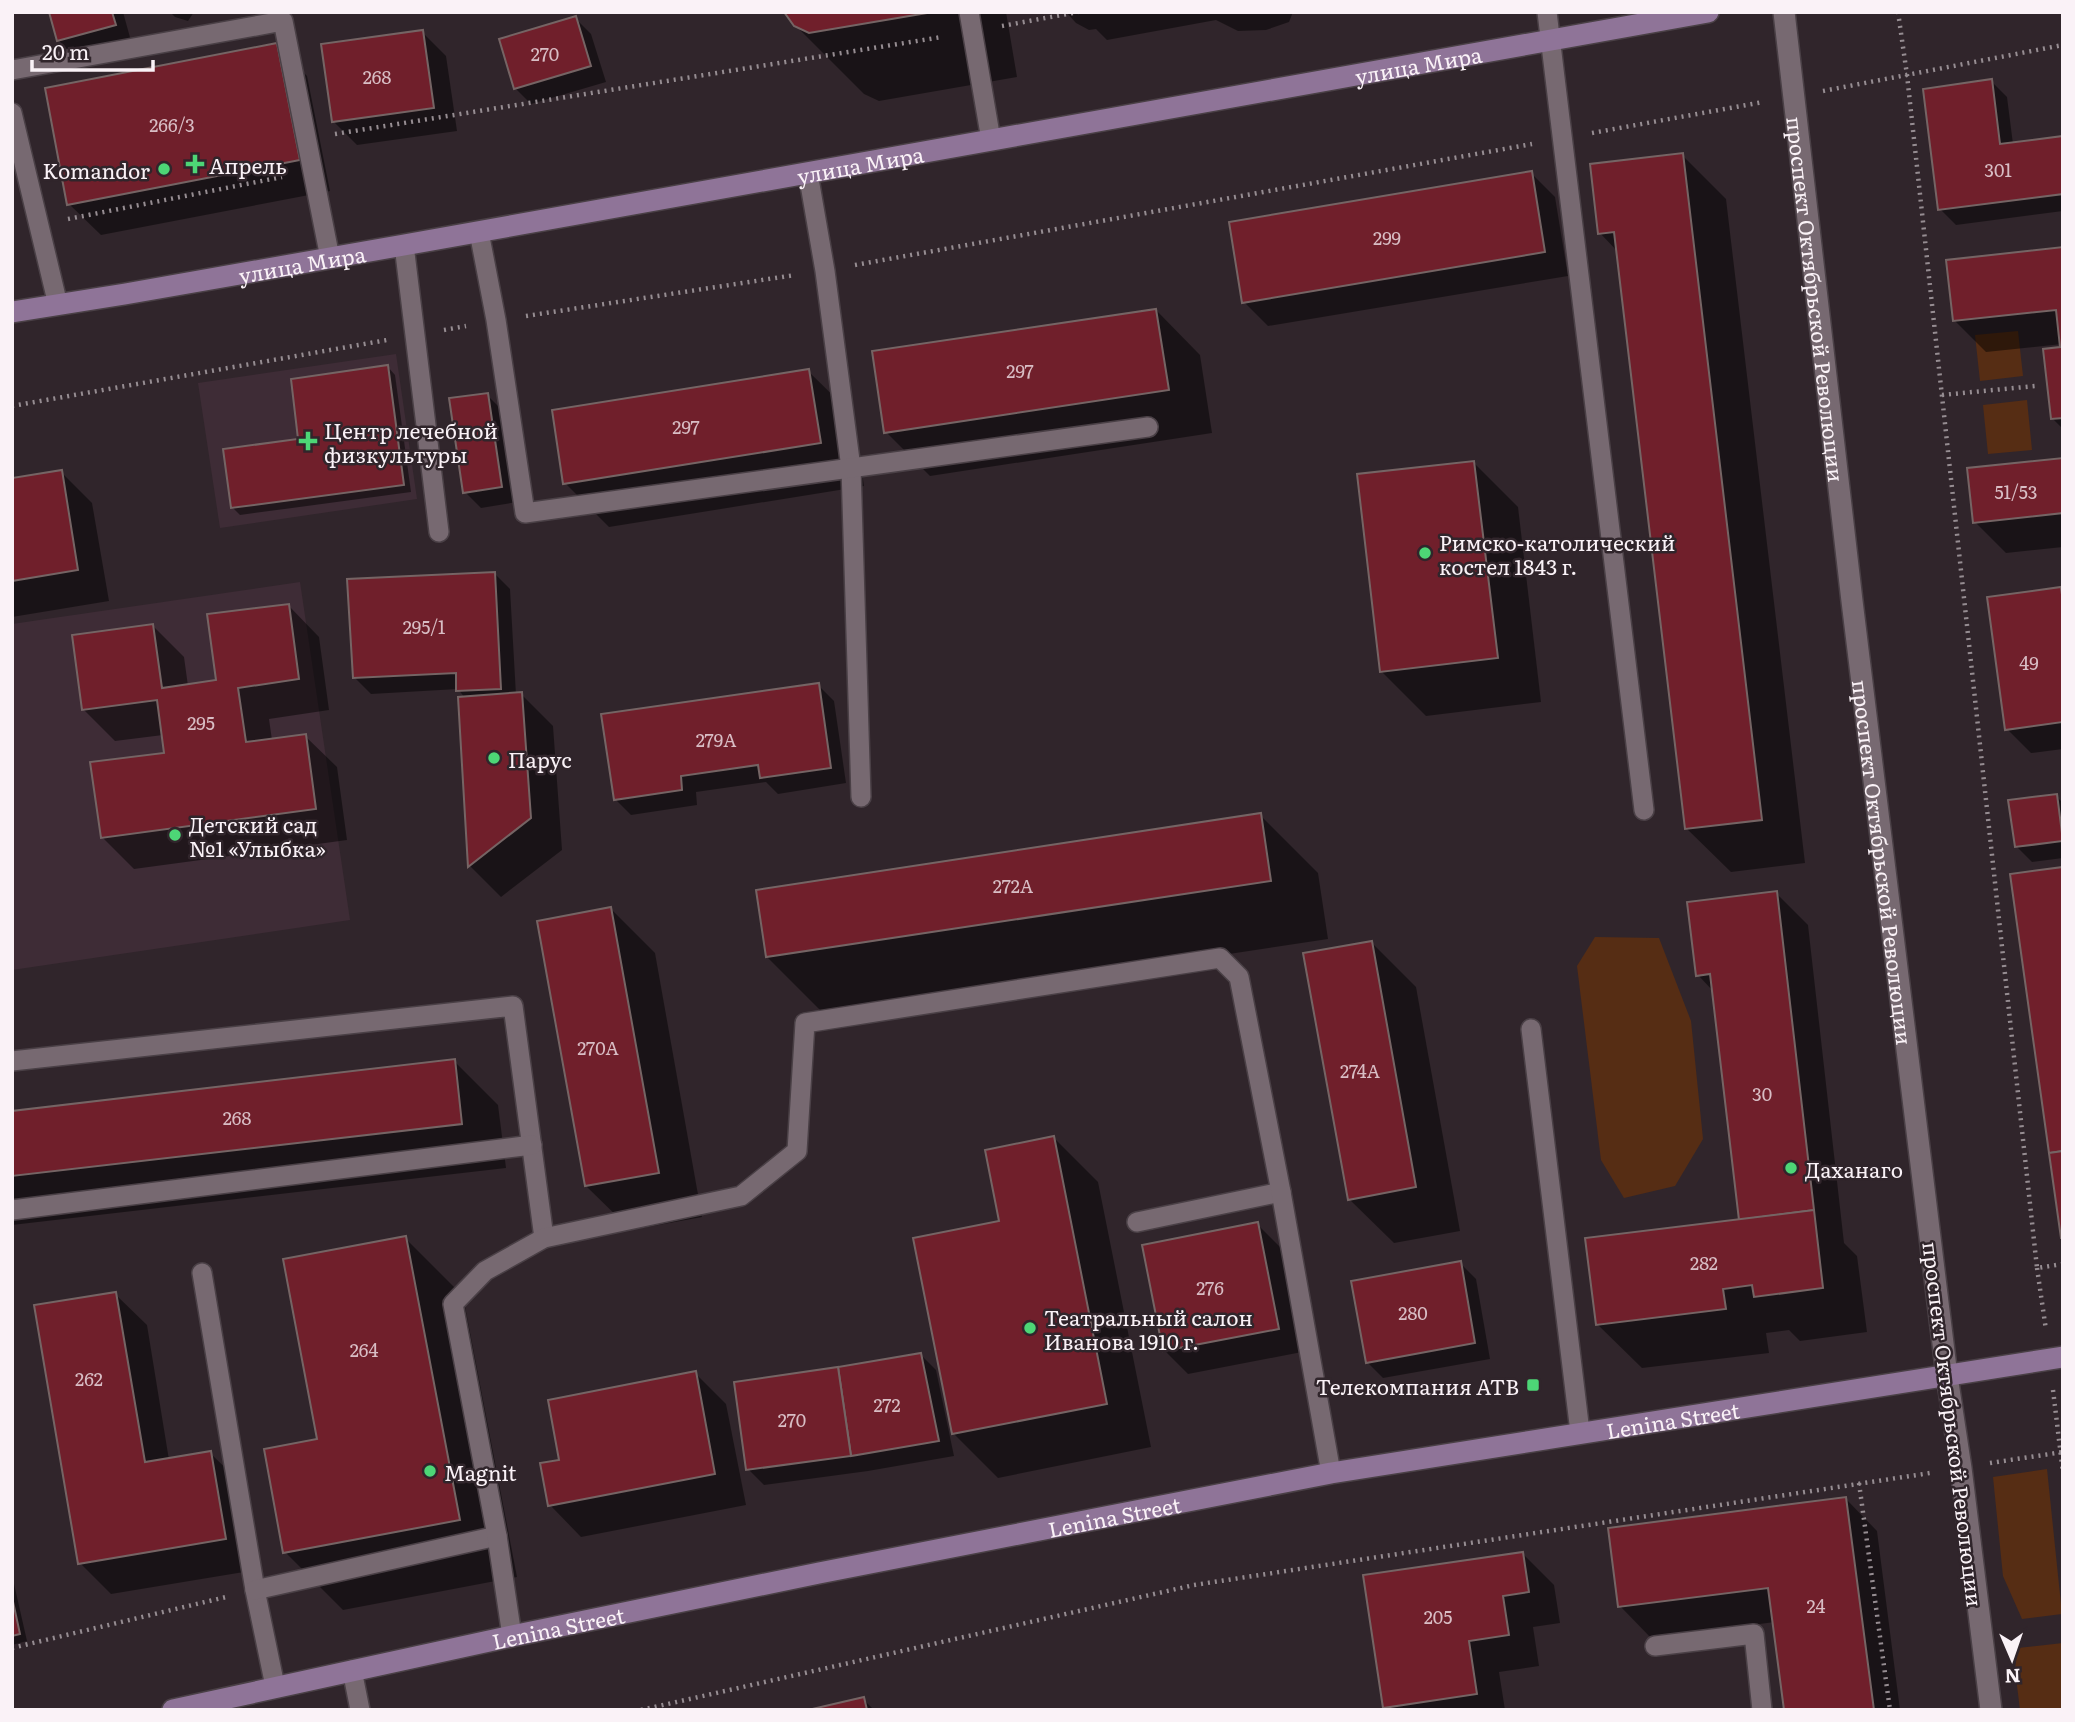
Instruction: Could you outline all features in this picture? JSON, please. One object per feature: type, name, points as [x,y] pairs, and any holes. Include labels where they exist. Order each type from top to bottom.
[{"type":"main road","name":"улица Мира","points":[[12,312],[478,232],[1709,12]]},
{"type":"main road","name":"Lenina Street","points":[[173,1710],[275,1686],[819,1573],[1331,1473],[2063,1357]]},
{"type":"street","name":"проспект Октябрьской Революции","points":[[1784,12],[1852,601],[1947,1376],[1991,1710]]},
{"type":"lane","points":[[969,12],[991,141]]},
{"type":"lane","points":[[1547,12],[1644,810]]},
{"type":"lane","points":[[12,70],[283,21],[330,258]]},
{"type":"lane","points":[[12,113],[58,305]]},
{"type":"lane","points":[[808,173],[825,271],[851,468],[861,797]]},
{"type":"lane","points":[[478,232],[496,320],[525,513],[1148,427]]},
{"type":"lane","points":[[404,245],[439,532]]},
{"type":"lane","points":[[512,1636],[497,1536],[453,1304],[485,1271],[544,1238],[741,1196],[797,1151],[805,1023],[1220,958],[1239,977],[1331,1473]]},
{"type":"lane","points":[[12,1061],[513,1006],[544,1238]]},
{"type":"lane","points":[[1531,1029],[1580,1432]]},
{"type":"lane","points":[[12,1210],[532,1145]]},
{"type":"lane","points":[[1136,1222],[1281,1192]]},
{"type":"lane","points":[[201,1273],[255,1590],[275,1686]]},
{"type":"lane","points":[[255,1590],[497,1536]]},
{"type":"lane","points":[[1655,1646],[1754,1634],[1762,1710]]},
{"type":"lane","points":[[352,1670],[360,1710]]},
{"type":"path","points":[[36,211],[57,221],[312,171],[318,137],[972,32],[1078,12]]},
{"type":"path","points":[[1898,12],[2038,1268],[2063,1264]]},
{"type":"path","points":[[825,271],[2063,45]]},
{"type":"path","points":[[1942,396],[2035,386]]},
{"type":"path","points":[[640,1710],[1194,1585],[2063,1452]]},
{"type":"path","points":[[1859,1483],[1889,1710]]},
{"type":"path","points":[[12,1648],[255,1590]]},
{"type":"shaded area","points":[[2018,331],[2023,376],[1980,381],[1975,335]]},
{"type":"shaded area","name":"Центр лечебной физкультуры","points":[[396,354],[417,499],[220,528],[198,383]]},
{"type":"shaded area","points":[[2027,400],[2032,450],[1988,454],[1983,405]]},
{"type":"shaded area","name":"Детский сад №1 «Улыбка»","points":[[300,582],[350,920],[12,970],[12,624]]},
{"type":"shaded area","points":[[1595,937],[1659,938],[1691,1021],[1703,1139],[1675,1186],[1624,1198],[1601,1160],[1577,966]]},
{"type":"shaded area","points":[[2047,1469],[2062,1614],[2022,1619],[2003,1576],[1993,1477]]},
{"type":"shaded area","points":[[2063,1643],[2063,1710],[2020,1710],[2015,1669],[2018,1648]]},
{"type":"building","points":[[49,12],[112,12],[116,25],[57,41]]},
{"type":"building","points":[[784,12],[933,12],[809,33],[794,26]]},
{"type":"building","points":[[576,16],[591,66],[514,89],[499,39]]},
{"type":"building","points":[[423,30],[434,108],[332,122],[321,44]]},
{"type":"building","points":[[277,43],[300,160],[67,205],[45,88]]},
{"type":"building","points":[[1992,79],[2000,144],[2063,136],[2063,194],[1938,210],[1923,89]]},
{"type":"building","points":[[1683,153],[1762,820],[1685,829],[1614,232],[1598,234],[1590,164]]},
{"type":"building","points":[[1532,171],[1545,252],[1242,303],[1229,222]]},
{"type":"building","points":[[2063,247],[2063,418],[2051,419],[2043,349],[2060,347],[2056,310],[1953,321],[1946,260]]},
{"type":"building","points":[[1156,309],[1169,390],[884,433],[872,351]]},
{"type":"building","points":[[388,365],[404,485],[231,508],[223,449],[298,439],[291,379]]},
{"type":"building","points":[[809,369],[821,443],[563,484],[552,410]]},
{"type":"building","points":[[488,393],[502,487],[463,493],[449,398]]},
{"type":"building","points":[[2063,458],[2063,513],[1973,523],[1967,468]]},
{"type":"building","points":[[1474,461],[1498,658],[1380,672],[1357,474]]},
{"type":"building","points":[[62,470],[78,570],[12,581],[12,478]]},
{"type":"building","points":[[495,572],[501,689],[456,691],[456,673],[353,678],[347,579]]},
{"type":"building","points":[[2061,587],[2063,722],[2005,730],[1987,597]]},
{"type":"building","points":[[289,604],[299,679],[238,688],[246,742],[306,734],[316,809],[101,838],[90,762],[164,753],[157,700],[82,710],[72,635],[153,624],[162,688],[216,680],[207,614]]},
{"type":"building","points":[[819,683],[831,768],[760,778],[758,765],[681,776],[682,790],[614,800],[601,714]]},
{"type":"building","name":"Парус","points":[[522,692],[531,818],[468,867],[458,697]]},
{"type":"building","points":[[2057,794],[2063,841],[2015,847],[2008,800]]},
{"type":"building","points":[[1261,813],[1271,881],[766,957],[756,890]]},
{"type":"building","points":[[2063,867],[2063,1151],[2049,1153],[2010,874]]},
{"type":"building","points":[[1777,891],[1814,1210],[1739,1220],[1710,974],[1696,976],[1687,902]]},
{"type":"building","points":[[611,907],[659,1173],[585,1186],[537,921]]},
{"type":"building","points":[[1372,941],[1416,1187],[1348,1200],[1303,953]]},
{"type":"building","points":[[455,1059],[462,1124],[12,1176],[12,1111]]},
{"type":"building","points":[[1054,1136],[1107,1404],[952,1434],[913,1238],[999,1221],[985,1150]]},
{"type":"building","points":[[2063,1151],[2063,1238],[2061,1238],[2049,1153]]},
{"type":"building","points":[[1814,1210],[1823,1288],[1754,1297],[1752,1285],[1723,1289],[1726,1309],[1596,1325],[1585,1238]]},
{"type":"building","points":[[1258,1222],[1279,1329],[1163,1351],[1142,1245]]},
{"type":"building","points":[[406,1236],[460,1520],[283,1553],[264,1449],[317,1439],[283,1259]]},
{"type":"building","points":[[1461,1261],[1475,1343],[1366,1363],[1351,1281]]},
{"type":"building","points":[[116,1292],[145,1462],[211,1451],[226,1539],[78,1564],[34,1305]]},
{"type":"building","points":[[921,1353],[939,1441],[851,1456],[838,1367]]},
{"type":"building","points":[[838,1367],[851,1456],[746,1470],[734,1382]]},
{"type":"building","points":[[696,1371],[715,1474],[548,1506],[540,1463],[559,1460],[548,1400]]},
{"type":"building","points":[[1846,1497],[1874,1710],[1784,1710],[1768,1588],[1618,1607],[1608,1528]]},
{"type":"building","points":[[1523,1552],[1529,1592],[1503,1596],[1509,1635],[1469,1641],[1477,1694],[1383,1708],[1363,1575]]},
{"type":"building","points":[[12,1597],[20,1634],[12,1636]]},
{"type":"building","points":[[864,1697],[867,1710],[808,1710]]},
{"type":"place","name":"Апрель","points":[[195,164]]},
{"type":"place","name":"Komandor","points":[[164,169]]},
{"type":"place","name":"Центр лечебной физкультуры","points":[[308,441]]},
{"type":"place","name":"Римско-католический костел 1843 г.","points":[[1425,553]]},
{"type":"place","name":"Парус","points":[[494,758]]},
{"type":"place","name":"Детский сад №1 «Улыбка»","points":[[175,835]]},
{"type":"place","name":"Даханаго","points":[[1791,1168]]},
{"type":"place","name":"Театральный салон Иванова 1910 г.","points":[[1030,1328]]},
{"type":"place","name":"Телекомпания АТВ","points":[[1533,1385]]},
{"type":"place","name":"Magnit","points":[[430,1471]]}]
